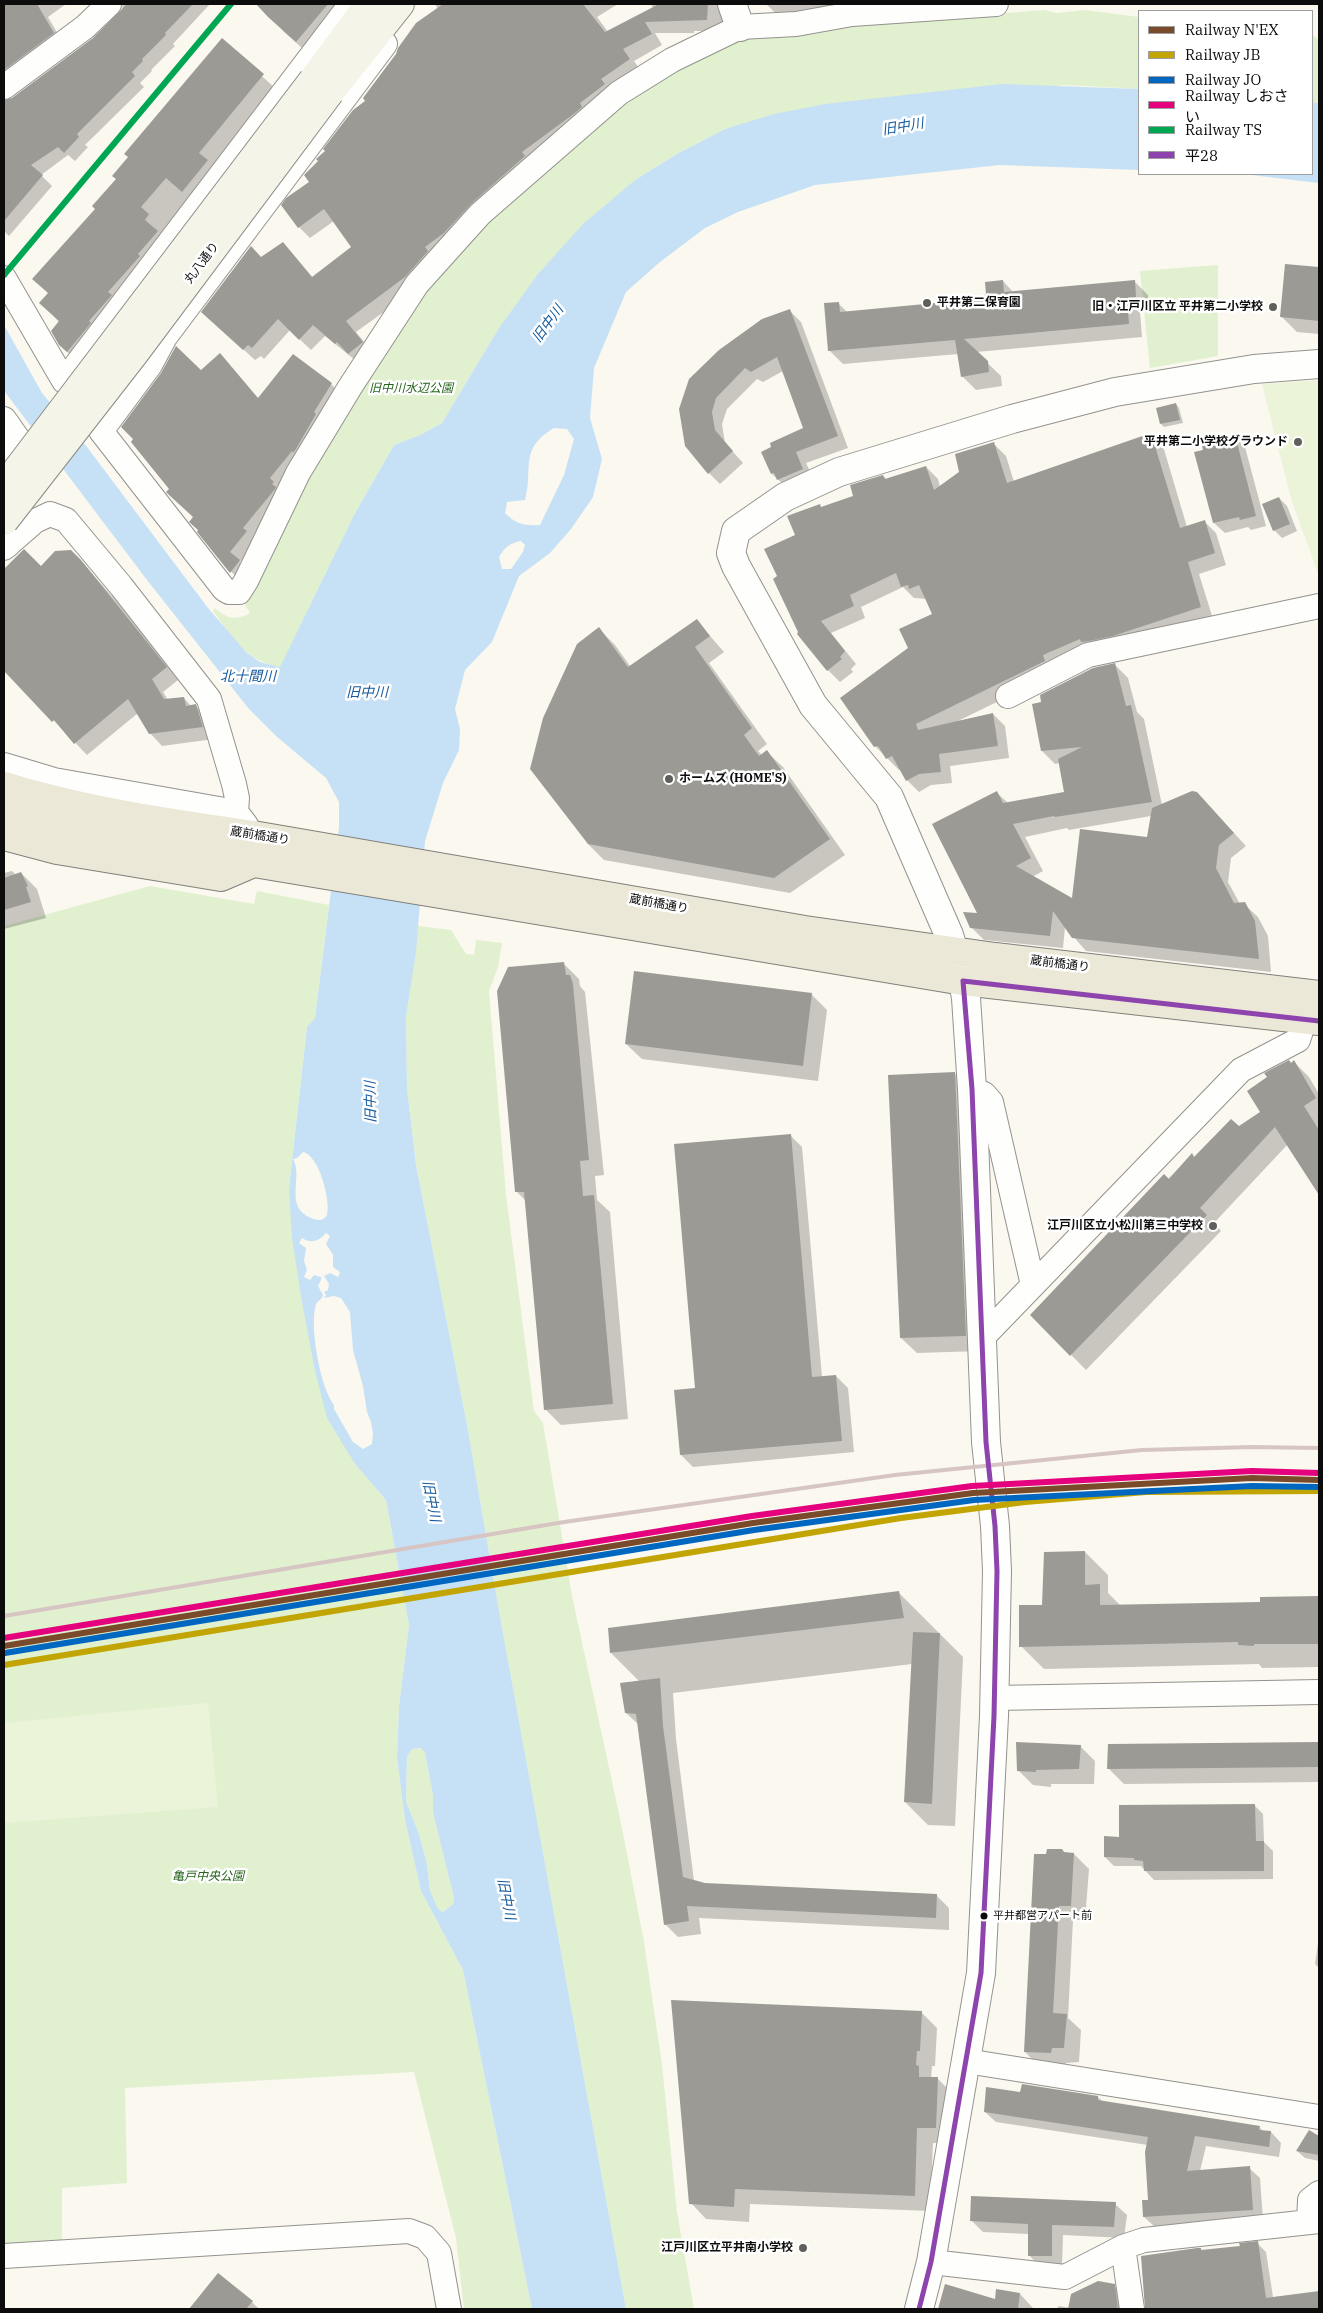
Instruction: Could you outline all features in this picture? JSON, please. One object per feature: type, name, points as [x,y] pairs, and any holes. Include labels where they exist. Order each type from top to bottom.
[{"type":"main road","name":"丸八通り","points":[[5,538],[321,86],[369,4]]},
{"type":"main road","name":"丸八通り","points":[[4,487],[321,86],[400,4]]},
{"type":"main road","name":"蔵前橋通り","points":[[4,786],[40,797],[162,822],[253,834],[801,942],[963,981],[1312,1020]]},
{"type":"main road","name":"蔵前橋通り","points":[[4,814],[47,827],[256,862],[801,942],[954,951],[1319,995]]},
{"type":"main road","points":[[4,836],[57,850],[220,877],[256,862]]},
{"type":"street","points":[[4,278],[64,381],[351,4]]},
{"type":"street","points":[[409,4],[392,34],[166,337],[150,365],[101,431],[224,590],[229,592],[239,592],[246,581],[298,473],[350,387],[420,280],[480,214],[619,93],[672,60],[736,15],[796,24],[852,14],[996,4]]},
{"type":"street","points":[[4,87],[85,27],[96,8]]},
{"type":"street","points":[[123,304],[166,337]]},
{"type":"street","points":[[918,2309],[932,2262],[981,1973],[984,1944],[995,1698],[996,1553],[986,1442],[972,1089],[963,981],[942,916],[889,797],[813,705],[736,566],[731,553],[736,531],[785,497],[839,472],[1012,419],[1115,392],[1254,369],[1319,364]]},
{"type":"street","points":[[4,419],[18,439],[4,459]]},
{"type":"street","points":[[5,538],[23,533],[35,521],[50,514],[66,520],[83,539],[209,699],[234,784],[237,798],[236,812],[253,834]]},
{"type":"street","points":[[1008,696],[1088,655],[1319,606]]},
{"type":"street","points":[[4,765],[79,785],[236,812]]},
{"type":"street","points":[[982,1338],[1241,1070],[1298,1040],[1312,1020]]},
{"type":"street","points":[[972,1089],[984,1094],[991,1102],[1032,1285]]},
{"type":"street","points":[[995,1698],[1319,1692]]},
{"type":"street","points":[[966,2061],[1319,2117]]},
{"type":"street","points":[[932,2262],[1065,2278],[1123,2247],[1144,2240],[1314,2221],[1310,2200],[1319,2194]]},
{"type":"street","points":[[4,2256],[409,2231],[425,2237],[439,2253],[449,2309]]},
{"type":"street","points":[[1123,2247],[1132,2309]]},
{"type":"green space","name":"旧中川水辺公園","points":[[1044,10],[1057,13],[1085,10],[1138,17],[1138,89],[1065,85],[725,129],[677,154],[635,180],[497,331],[442,423],[420,435],[394,445],[354,515],[280,668],[257,659],[241,647],[213,611],[215,608],[232,618],[250,613],[245,605],[310,475],[405,317],[475,233],[612,114],[675,70],[743,38],[846,26]]},
{"type":"green space","points":[[1313,36],[1319,39],[1319,103],[1313,102]]},
{"type":"green space","points":[[1218,265],[1218,356],[1150,368],[1140,271]]},
{"type":"green space","name":"平井第二小学校グラウンド","points":[[1319,380],[1319,576],[1291,499],[1262,384]]},
{"type":"green space","name":"亀戸中央公園","points":[[150,886],[254,904],[257,891],[329,905],[315,1018],[307,1027],[289,1188],[315,1371],[355,1464],[386,1500],[409,1625],[399,1706],[397,1757],[405,1820],[421,1891],[463,1970],[532,2309],[464,2309],[456,2238],[414,2072],[125,2088],[127,2183],[62,2188],[62,2247],[4,2249],[4,926]]},
{"type":"green space","points":[[418,926],[451,930],[466,954],[474,955],[476,940],[502,943],[498,967],[489,991],[506,1195],[534,1411],[543,1423],[572,1596],[622,1828],[644,1942],[662,2065],[677,2212],[694,2309],[626,2309],[499,1611],[468,1430],[416,1165],[407,1088],[406,1017]]},
{"type":"green space","points":[[208,1703],[218,1807],[4,1823],[4,1723]]},
{"type":"green space","points":[[421,1748],[425,1753],[433,1795],[433,1813],[454,1898],[453,1904],[443,1912],[438,1909],[430,1891],[427,1864],[419,1834],[406,1801],[407,1757],[412,1749]]},
{"type":"water","name":"旧中川","points":[[1002,84],[1138,89],[1138,170],[1000,165],[815,185],[738,212],[705,228],[660,262],[626,292],[594,368],[590,418],[602,459],[593,497],[571,529],[550,553],[519,576],[492,642],[465,670],[455,709],[460,729],[459,750],[443,783],[425,841],[416,952],[406,1017],[407,1088],[416,1165],[468,1430],[499,1611],[626,2309],[532,2309],[463,1970],[421,1891],[405,1820],[397,1757],[399,1706],[409,1625],[386,1500],[355,1464],[327,1418],[315,1371],[292,1238],[289,1188],[307,1027],[315,1018],[339,827],[339,802],[326,778],[276,736],[249,709],[147,580],[5,392],[4,325],[42,393],[87,447],[208,608],[246,652],[260,662],[280,667],[354,515],[394,445],[420,435],[442,423],[497,331],[538,274],[583,224],[635,180],[677,154],[725,129],[774,114],[825,104]],"holes":[[[554,428],[567,429],[574,439],[564,475],[540,525],[525,525],[513,520],[505,513],[507,502],[525,500],[531,452],[543,436]],[[521,541],[525,545],[523,552],[511,569],[502,569],[499,557],[503,551],[511,544]],[[303,1152],[314,1161],[322,1179],[328,1208],[327,1215],[322,1220],[314,1219],[304,1214],[296,1200],[296,1167],[293,1159]],[[326,1233],[330,1236],[326,1244],[333,1255],[333,1267],[340,1272],[338,1277],[330,1273],[324,1276],[329,1284],[328,1290],[324,1292],[326,1295],[324,1298],[334,1296],[341,1298],[350,1312],[353,1350],[373,1434],[372,1444],[363,1449],[353,1442],[334,1409],[334,1405],[324,1385],[317,1356],[314,1314],[316,1304],[323,1295],[318,1286],[321,1277],[314,1275],[310,1280],[304,1277],[307,1270],[304,1261],[306,1248],[299,1243],[302,1238],[315,1241]],[[421,1748],[425,1753],[433,1795],[433,1813],[454,1898],[453,1904],[443,1912],[438,1909],[430,1891],[427,1864],[419,1834],[406,1801],[407,1757],[412,1749]]]},
{"type":"water","points":[[1313,102],[1319,103],[1319,183],[1251,175],[1313,175]]},
{"type":"building","points":[[4,4],[37,4],[54,33],[4,70]]},
{"type":"building","points":[[127,4],[193,4],[142,59],[143,61],[132,72],[135,76],[77,134],[79,137],[64,153],[58,147],[31,165],[43,175],[4,221],[4,100],[12,98],[93,38]]},
{"type":"building","points":[[256,4],[328,4],[296,42]]},
{"type":"building","points":[[443,4],[583,4],[605,32],[659,4],[708,4],[707,20],[645,22],[652,34],[623,49],[630,59],[601,79],[605,84],[580,103],[582,107],[522,152],[525,156],[471,204],[444,233],[425,247],[428,251],[405,277],[346,321],[363,342],[348,354],[337,342],[335,344],[313,325],[299,340],[278,319],[252,348],[248,345],[243,350],[201,312],[251,246],[261,257],[283,242],[312,277],[351,247],[324,209],[298,228],[281,205],[286,198],[309,182],[304,175],[318,161],[316,159],[325,151],[323,149],[353,110],[365,101],[363,98],[396,54],[398,48],[416,23]]},
{"type":"building","points":[[222,38],[264,74],[199,153],[208,160],[182,192],[166,178],[141,207],[149,214],[145,220],[158,231],[138,254],[140,256],[108,292],[112,295],[89,321],[91,323],[67,352],[59,345],[51,331],[59,321],[39,303],[48,293],[32,279],[95,209],[92,206],[116,179],[112,176],[128,157],[124,154]]},
{"type":"building","points":[[1285,264],[1319,267],[1319,321],[1280,317]]},
{"type":"building","points":[[1003,280],[1004,292],[1135,280],[1136,297],[1127,299],[1129,324],[964,339],[988,361],[989,372],[961,377],[955,340],[828,351],[824,303],[839,302],[840,312],[978,299],[979,296],[986,295],[985,282]]},
{"type":"building","points":[[790,309],[838,436],[796,452],[803,469],[777,480],[774,473],[771,474],[761,452],[771,447],[770,443],[803,428],[777,357],[751,372],[745,368],[716,398],[712,412],[715,430],[733,451],[708,474],[685,446],[679,409],[689,379],[719,350],[762,319]]},
{"type":"building","points":[[176,346],[201,370],[220,353],[258,398],[293,354],[332,383],[314,412],[316,414],[296,449],[293,453],[292,451],[270,478],[274,482],[272,484],[276,487],[275,489],[243,528],[247,531],[230,552],[240,560],[230,573],[197,532],[198,530],[189,522],[193,517],[166,492],[169,489],[131,442],[133,439],[121,427],[161,373]]},
{"type":"building","points":[[1176,403],[1180,420],[1160,424],[1156,408]]},
{"type":"building","points":[[1151,433],[1180,528],[1205,520],[1215,553],[1188,562],[1201,607],[1113,636],[1081,642],[1080,639],[1043,655],[1045,661],[916,724],[918,730],[993,713],[998,746],[939,754],[941,772],[919,774],[906,781],[892,756],[886,759],[878,746],[874,747],[840,698],[908,648],[899,629],[932,614],[919,585],[909,589],[908,585],[901,587],[896,573],[850,595],[854,606],[821,621],[845,651],[840,657],[842,659],[827,671],[797,634],[798,632],[773,579],[777,576],[764,549],[795,535],[787,516],[820,504],[821,507],[853,496],[850,485],[883,475],[885,479],[926,466],[934,490],[959,472],[955,454],[994,442],[1007,483]]},
{"type":"building","points":[[1235,435],[1256,516],[1240,520],[1239,517],[1213,523],[1194,452],[1203,450],[1202,446],[1215,442],[1215,440]]},
{"type":"building","points":[[1279,497],[1290,524],[1273,531],[1262,504]]},
{"type":"building","points":[[24,549],[41,566],[55,551],[71,550],[167,667],[152,679],[164,699],[184,697],[186,706],[196,704],[203,727],[149,734],[128,699],[74,744],[54,720],[52,722],[4,671],[4,569]]},
{"type":"building","points":[[697,619],[710,636],[695,647],[752,728],[744,735],[759,756],[767,750],[830,839],[774,878],[588,844],[530,769],[543,718],[577,644],[599,627],[628,667]]},
{"type":"building","points":[[1115,663],[1126,706],[1131,705],[1152,802],[1013,824],[1031,858],[1016,866],[1072,898],[1080,829],[1147,837],[1152,808],[1192,791],[1197,792],[1234,833],[1219,845],[1216,868],[1234,903],[1245,902],[1255,921],[1259,959],[1072,938],[1053,911],[1050,936],[970,928],[963,912],[977,913],[932,824],[997,791],[1003,803],[1064,792],[1058,759],[1082,747],[1041,751],[1032,704],[1041,702],[1040,695],[1093,668]]},
{"type":"building","points":[[21,872],[28,886],[26,887],[31,902],[4,910],[4,878]]},
{"type":"building","points":[[564,962],[566,975],[570,975],[573,984],[589,1160],[580,1161],[583,1196],[594,1195],[613,1404],[544,1410],[524,1192],[515,1192],[497,991],[508,967]]},
{"type":"building","points":[[634,971],[812,993],[803,1066],[625,1044]]},
{"type":"building","points":[[1289,1060],[1291,1063],[1294,1060],[1316,1098],[1304,1106],[1319,1130],[1319,1195],[1275,1127],[1200,1208],[1207,1215],[1070,1356],[1030,1315],[1164,1174],[1169,1179],[1192,1153],[1194,1157],[1231,1119],[1239,1126],[1260,1112],[1247,1091],[1267,1077],[1264,1073]]},
{"type":"building","points":[[955,1072],[966,1336],[900,1338],[888,1075]]},
{"type":"building","points":[[791,1134],[812,1377],[836,1375],[842,1441],[680,1455],[674,1390],[695,1388],[674,1144]]},
{"type":"building","points":[[1085,1551],[1085,1585],[1100,1584],[1100,1605],[1260,1602],[1260,1597],[1319,1596],[1319,1644],[1254,1644],[1254,1646],[1238,1645],[1238,1642],[1019,1647],[1019,1605],[1042,1605],[1044,1552]]},
{"type":"building","points":[[899,1591],[904,1618],[610,1653],[608,1628]]},
{"type":"building","points":[[913,1632],[940,1633],[932,1804],[904,1802]]},
{"type":"building","points":[[660,1678],[663,1726],[683,1877],[705,1883],[937,1894],[936,1918],[687,1906],[689,1921],[664,1925],[636,1714],[625,1713],[620,1683]]},
{"type":"building","points":[[1016,1742],[1081,1745],[1079,1769],[1036,1770],[1036,1772],[1017,1771]]},
{"type":"building","points":[[1319,1742],[1319,1767],[1107,1769],[1108,1744]]},
{"type":"building","points":[[1255,1804],[1256,1841],[1264,1841],[1264,1871],[1144,1871],[1143,1861],[1134,1860],[1134,1858],[1104,1857],[1104,1836],[1119,1837],[1119,1805]]},
{"type":"building","points":[[1047,1849],[1062,1849],[1064,1852],[1074,1853],[1071,1906],[1059,1906],[1053,2013],[1067,2014],[1064,2048],[1052,2048],[1051,2053],[1024,2052],[1034,1854],[1046,1854]]},
{"type":"building","points":[[671,2000],[922,2011],[920,2051],[917,2051],[916,2065],[919,2066],[919,2077],[938,2077],[936,2128],[917,2128],[915,2196],[735,2189],[734,2207],[689,2204]]},
{"type":"building","points":[[1022,2084],[1098,2096],[1098,2100],[1260,2126],[1259,2130],[1271,2131],[1269,2147],[1195,2136],[1187,2171],[1250,2166],[1253,2210],[1143,2217],[1142,2200],[1148,2200],[1145,2152],[1148,2137],[984,2112],[986,2087],[1020,2092]]},
{"type":"building","points":[[1309,2130],[1319,2136],[1319,2155],[1296,2151]]},
{"type":"building","points":[[971,2196],[1116,2202],[1114,2227],[1052,2225],[1052,2256],[1028,2256],[1028,2224],[970,2221]]},
{"type":"building","points":[[1258,2241],[1266,2298],[1319,2291],[1319,2309],[1145,2309],[1141,2256],[1197,2248],[1201,2248],[1201,2250],[1240,2246],[1239,2243]]},
{"type":"building","points":[[218,2273],[253,2301],[246,2309],[189,2309]]},
{"type":"building","points":[[1098,2281],[1115,2284],[1118,2309],[1068,2309],[1071,2294]]},
{"type":"building","points":[[945,2284],[995,2299],[996,2289],[1020,2293],[1018,2309],[938,2309]]},
{"type":"railway","points":[[4,1616],[564,1522],[895,1475],[1142,1450],[1252,1447],[1319,1448]]},
{"type":"rail line","name":"TS","points":[[4,275],[231,4]]},
{"type":"rail line","name":"しおさい","points":[[4,1638],[752,1516],[972,1486],[1252,1471],[1319,1473]]},
{"type":"rail line","name":"N'EX","points":[[4,1646],[753,1523],[973,1493],[1252,1478],[1319,1480]]},
{"type":"rail line","name":"JO","points":[[5,1653],[754,1530],[974,1500],[1252,1486],[1319,1487]]},
{"type":"rail line","name":"JB","points":[[4,1665],[901,1518],[1025,1502],[1146,1492],[1319,1491]]},
{"type":"transit line","name":"平28","points":[[919,2309],[931,2262],[981,1973],[994,1716],[997,1571],[995,1526],[986,1442],[972,1089],[963,981],[1319,1021]]},
{"type":"place","name":"平井第二保育園","points":[[927,303]]},
{"type":"place","name":"旧・江戸川区立 平井第二小学校","points":[[1273,307]]},
{"type":"place","name":"平井第二小学校グラウンド","points":[[1298,442]]},
{"type":"place","name":"ホームズ (HOME'S)","points":[[669,779]]},
{"type":"place","name":"江戸川区立小松川第三中学校","points":[[1213,1226]]},
{"type":"place","name":"平井都営アパート前","points":[[984,1916]]},
{"type":"place","name":"江戸川区立平井南小学校","points":[[803,2248]]},
{"type":"water label","name":"北十間川","points":[[248,677]]}]
